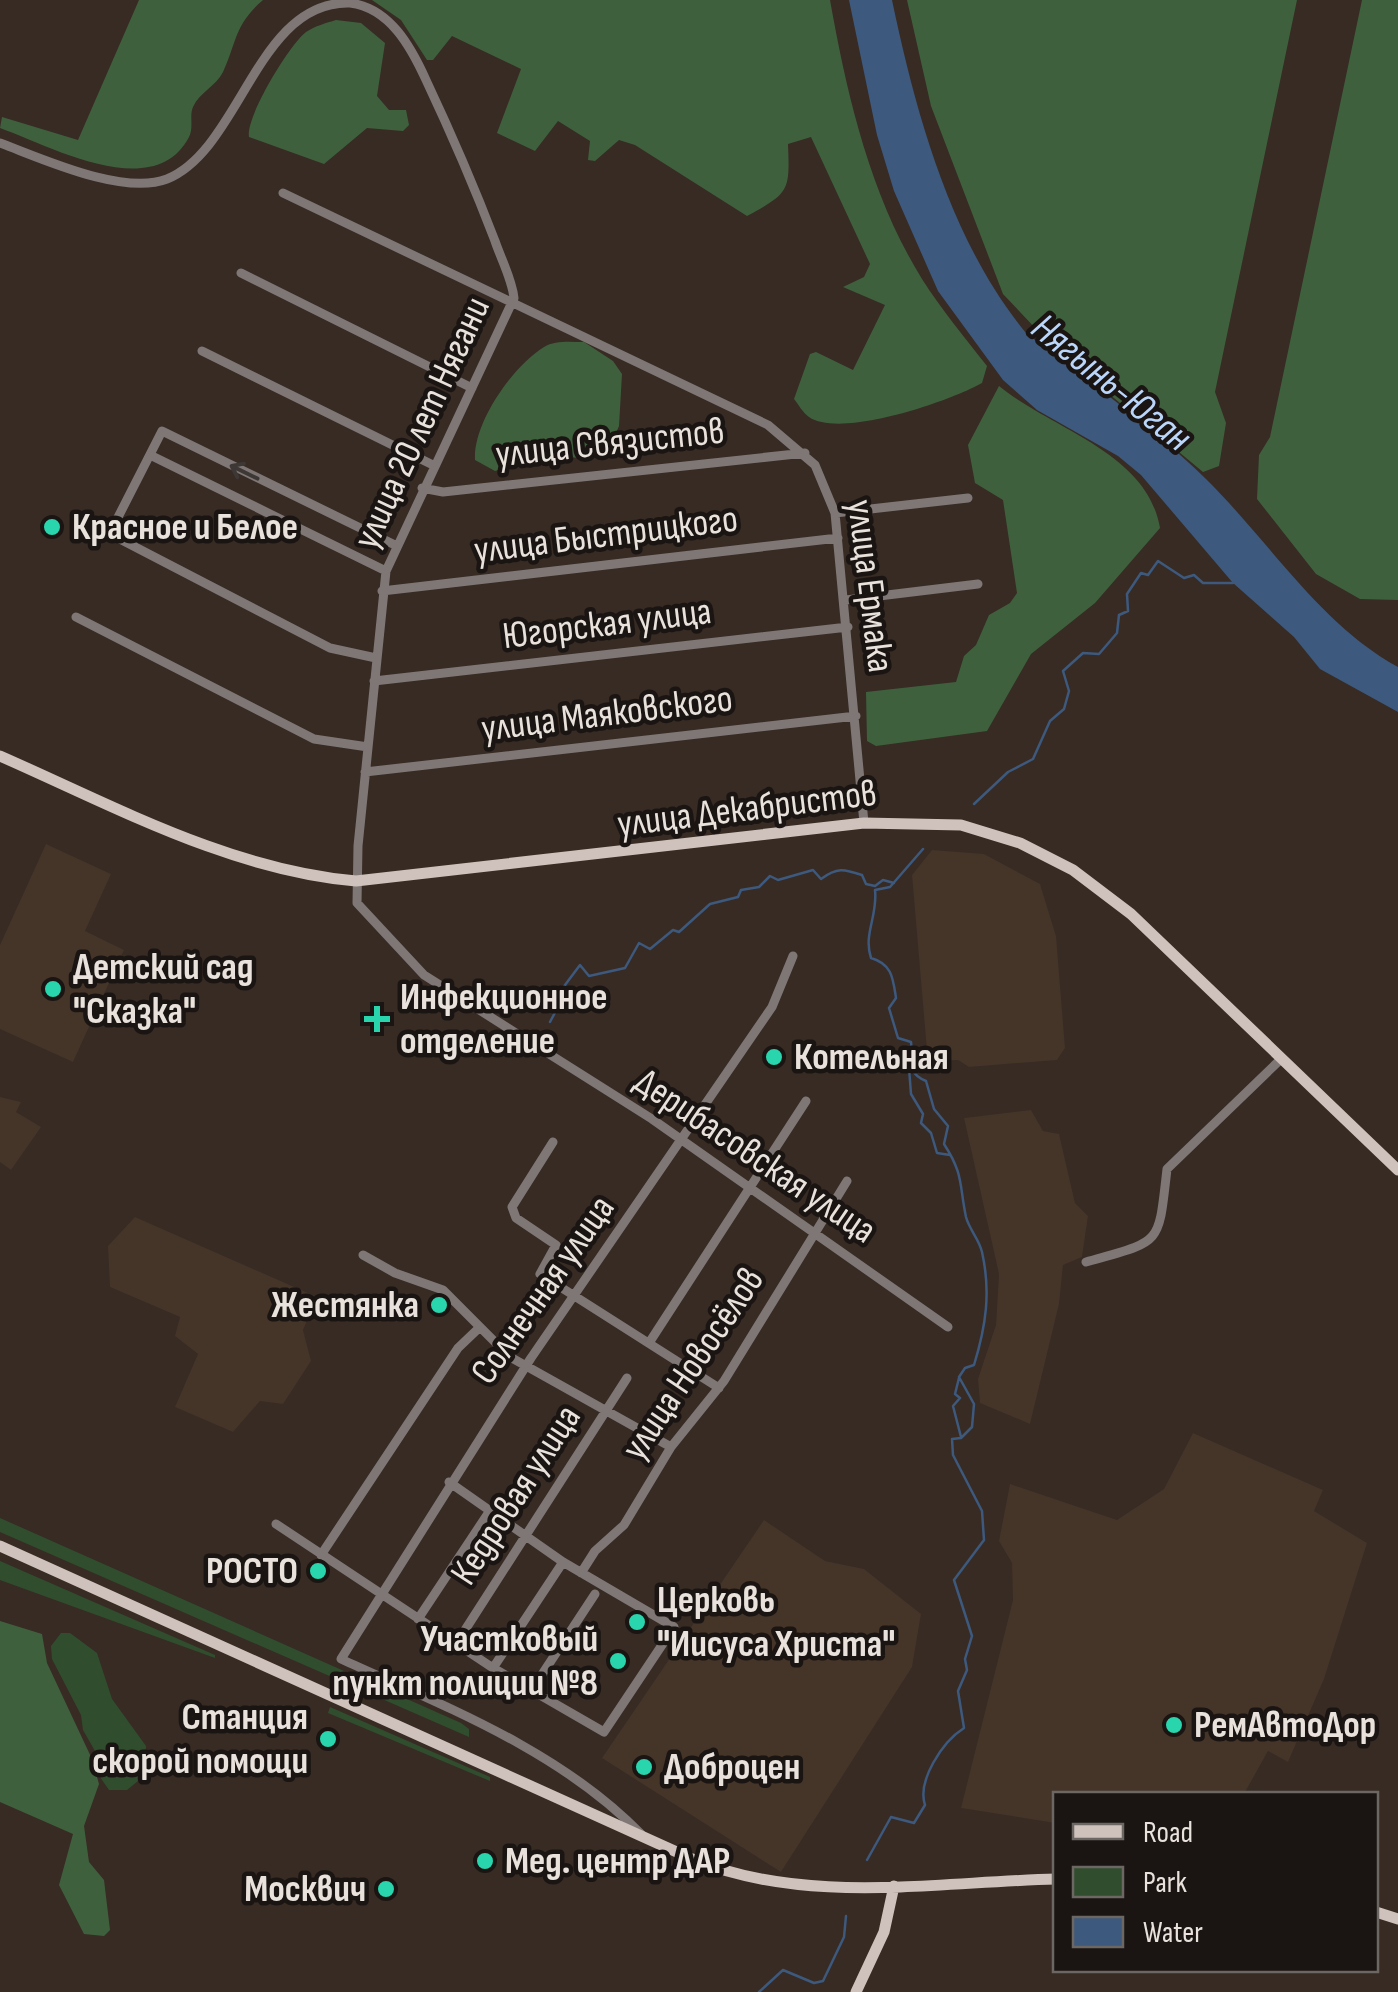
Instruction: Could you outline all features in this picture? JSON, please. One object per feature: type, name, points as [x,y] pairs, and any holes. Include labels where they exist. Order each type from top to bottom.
[{"type":"main road","name":"улица Декабристов","points":[[0,756],[247,861],[298,874],[356,881],[864,823],[960,824],[1020,842],[1054,859],[1130,914],[1398,1170]]},
{"type":"main road","points":[[0,1546],[710,1867],[762,1882],[894,1886],[1053,1879]]},
{"type":"main road","points":[[856,1992],[884,1932],[894,1886]]},
{"type":"street","name":"улица 20 лет Нягани","points":[[0,143],[118,181],[154,184],[185,170],[209,145],[282,34],[318,8],[336,2],[360,4],[393,26],[416,58],[474,185],[514,290],[513,303],[386,570],[356,881]]},
{"type":"street","name":"улица Ермака","points":[[283,193],[718,399],[768,424],[805,452],[827,486],[835,513],[864,823]]},
{"type":"street","points":[[241,273],[472,388]]},
{"type":"street","points":[[202,351],[433,465]]},
{"type":"street","points":[[376,658],[330,648],[114,536],[112,530],[162,431],[395,545]]},
{"type":"street","name":"улица Связистов","points":[[422,488],[443,492],[805,452]]},
{"type":"street","points":[[150,455],[386,570]]},
{"type":"street","points":[[835,513],[968,498]]},
{"type":"street","name":"улица Быстрицкого","points":[[382,591],[838,538]]},
{"type":"street","points":[[846,600],[978,584]]},
{"type":"street","points":[[76,618],[314,738],[368,747]]},
{"type":"street","name":"Югорская улица","points":[[374,681],[848,627]]},
{"type":"street","name":"улица Маяковского","points":[[365,772],[856,716]]},
{"type":"street","name":"Дерибасовская улица","points":[[356,881],[361,911],[416,969],[681,1139],[948,1327]]},
{"type":"street","name":"Солнечная улица","points":[[575,1778],[516,1742],[340,1659],[378,1593],[525,1366],[779,996],[793,956]]},
{"type":"street","points":[[1086,1262],[1144,1243],[1156,1234],[1164,1220],[1167,1170],[1282,1060]]},
{"type":"street","points":[[648,1343],[806,1101]]},
{"type":"street","points":[[553,1142],[512,1210],[556,1245],[540,1274],[719,1388]]},
{"type":"street","name":"улица Новосёлов","points":[[581,1573],[595,1551],[624,1525],[671,1447],[719,1388],[847,1181]]},
{"type":"street","points":[[363,1255],[394,1272],[444,1290],[498,1347],[525,1366],[671,1447]]},
{"type":"street","points":[[321,1555],[458,1348],[480,1327]]},
{"type":"street","name":"Кедровая улица","points":[[456,1644],[626,1378]]},
{"type":"street","points":[[276,1524],[493,1668],[598,1732],[609,1729],[674,1627],[563,1562],[449,1482]]},
{"type":"street","points":[[418,1619],[490,1512]]},
{"type":"street","points":[[493,1668],[563,1562]]},
{"type":"street","points":[[541,1676],[596,1594]]},
{"type":"street","points":[[568,1801],[578,1792],[575,1778]]},
{"type":"street","points":[[575,1778],[642,1836]]},
{"type":"shaded area","name":"Детский сад \"Сказка\"","points":[[46,844],[111,874],[85,931],[124,950],[73,1062],[0,1029],[0,945]]},
{"type":"shaded area","points":[[932,850],[984,854],[1040,884],[1056,936],[1065,1048],[1057,1060],[969,1067],[958,1060],[938,1061],[927,1051],[912,875]]},
{"type":"shaded area","points":[[0,1097],[21,1102],[16,1112],[41,1127],[11,1170],[0,1162]]},
{"type":"shaded area","points":[[1031,1110],[1043,1131],[1059,1134],[1075,1203],[1088,1216],[1082,1257],[1063,1265],[1059,1304],[1030,1424],[980,1403],[978,1379],[996,1325],[999,1274],[964,1118]]},
{"type":"shaded area","points":[[135,1217],[317,1297],[303,1330],[311,1361],[283,1404],[260,1401],[233,1432],[175,1407],[198,1354],[175,1336],[180,1317],[110,1287],[108,1246]]},
{"type":"shaded area","points":[[1193,1433],[1323,1490],[1314,1511],[1367,1543],[1324,1679],[1288,1762],[1268,1751],[1245,1792],[1053,1792],[1053,1823],[961,1808],[1013,1600],[1012,1563],[999,1541],[1010,1484],[1117,1520],[1164,1489]]},
{"type":"shaded area","points":[[764,1520],[825,1561],[864,1569],[921,1614],[912,1667],[781,1872],[602,1758]]},
{"type":"green space","points":[[139,0],[263,0],[241,26],[220,77],[196,102],[189,137],[173,157],[152,166],[100,164],[0,128],[2,117],[78,140]]},
{"type":"green space","points":[[372,0],[830,0],[853,108],[888,213],[922,279],[987,366],[982,383],[946,399],[869,421],[824,423],[809,417],[794,399],[810,354],[816,352],[853,370],[885,305],[843,287],[864,277],[870,264],[811,137],[788,144],[784,189],[747,216],[635,145],[619,140],[595,161],[588,160],[590,141],[558,121],[535,151],[497,133],[521,69],[452,36],[433,60],[427,60],[401,20]]},
{"type":"green space","points":[[907,0],[1297,0],[1215,392],[1226,423],[1219,466],[1203,472],[1055,349],[1003,294],[931,106]]},
{"type":"green space","points":[[1362,0],[1398,0],[1398,600],[1360,599],[1316,574],[1257,499],[1259,455],[1270,437]]},
{"type":"green space","points":[[336,20],[361,23],[385,43],[377,96],[389,110],[406,110],[409,125],[403,131],[367,128],[324,164],[249,137],[254,114],[289,51],[306,32]]},
{"type":"green space","points":[[584,342],[613,361],[622,374],[619,426],[610,447],[591,459],[547,455],[495,471],[475,460],[480,430],[488,413],[519,368],[548,345]]},
{"type":"green space","points":[[999,386],[1118,461],[1152,502],[1160,528],[1095,603],[1031,654],[987,731],[876,746],[867,741],[866,692],[956,682],[964,656],[976,645],[989,615],[1010,603],[1017,593],[1003,500],[975,483],[968,445]]},
{"type":"green space","points":[[0,1518],[461,1723],[469,1729],[469,1737],[0,1532]]},
{"type":"green space","points":[[0,1561],[215,1655],[215,1658],[0,1580]]},
{"type":"green space","points":[[0,1621],[42,1634],[47,1663],[92,1759],[99,1784],[84,1826],[89,1862],[104,1880],[110,1930],[104,1936],[84,1934],[59,1885],[73,1834],[0,1802]]},
{"type":"green space","points":[[61,1633],[70,1633],[97,1653],[112,1699],[146,1746],[144,1776],[127,1790],[109,1790],[100,1777],[99,1758],[52,1659],[51,1646]]},
{"type":"green space","points":[[330,1707],[490,1777],[490,1781],[328,1713]]},
{"type":"water","points":[[849,0],[892,0],[925,131],[957,218],[977,259],[1026,333],[1185,459],[1320,605],[1370,649],[1398,667],[1398,712],[1320,669],[1294,637],[1233,583],[1141,475],[1118,456],[1037,410],[1003,380],[938,291],[894,191],[877,135]]},
{"type":"waterway","points":[[974,804],[1008,772],[1033,759],[1050,721],[1064,709],[1069,691],[1063,671],[1083,653],[1099,654],[1117,633],[1119,615],[1128,611],[1127,594],[1141,573],[1148,575],[1158,561],[1184,578],[1194,575],[1203,583],[1233,583]]},
{"type":"waterway","points":[[867,1860],[891,1817],[914,1823],[925,1805],[923,1795],[933,1763],[964,1728],[958,1691],[967,1670],[965,1659],[972,1636],[954,1580],[984,1540],[982,1511],[953,1455],[952,1439],[961,1438],[972,1427],[974,1404],[959,1377],[965,1368],[974,1365],[984,1323],[987,1295],[982,1252],[966,1217],[958,1172],[944,1144],[948,1126],[934,1109],[926,1081],[913,1070],[911,1042],[898,1038],[889,1008],[896,998],[894,984],[883,964],[871,958],[869,949],[875,890],[890,887],[923,849]]},
{"type":"waterway","points":[[550,1022],[561,1001],[559,993],[580,965],[589,976],[625,968],[639,943],[650,949],[673,930],[679,932],[710,904],[738,897],[741,890],[759,887],[770,876],[778,880],[813,870],[821,879],[845,870],[862,875],[866,884],[875,886],[883,880],[894,883]]},
{"type":"waterway","points":[[909,1068],[911,1094],[923,1114],[921,1123],[931,1133],[937,1153],[950,1155]]},
{"type":"waterway","points":[[959,1378],[955,1394],[960,1398],[953,1406],[961,1437]]},
{"type":"waterway","points":[[759,1992],[783,1970],[814,1983],[823,1981],[844,1937],[846,1916]]},
{"type":"place","name":"Красное и Белое","points":[[52,527]]},
{"type":"place","name":"Детский сад \"Сказка\"","points":[[53,989]]},
{"type":"place","name":"Инфекционное отделение","points":[[377,1019]]},
{"type":"place","name":"Котельная","points":[[774,1057]]},
{"type":"place","name":"Жестянка","points":[[439,1305]]},
{"type":"place","name":"РОСТО","points":[[318,1571]]},
{"type":"place","name":"Церковь \"Иисуса Христа\"","points":[[637,1622]]},
{"type":"place","name":"Участковый пункт полиции №8","points":[[618,1661]]},
{"type":"place","name":"РемАвтоДор","points":[[1174,1725]]},
{"type":"place","name":"Станция скорой помощи","points":[[328,1739]]},
{"type":"place","name":"Доброцен","points":[[644,1767]]},
{"type":"place","name":"Мед. центр ДАР","points":[[485,1861]]},
{"type":"place","name":"Москвич","points":[[386,1889]]},
{"type":"water label","name":"Нягынь-Юган","points":[[1111,383]]}]
